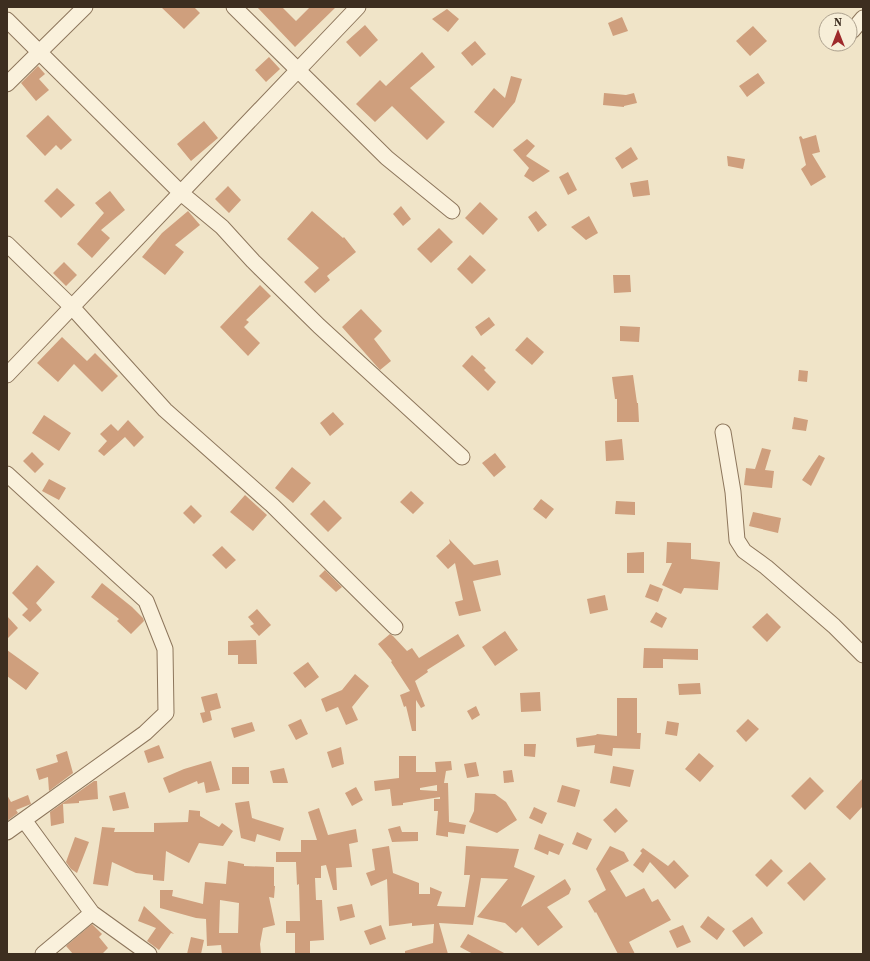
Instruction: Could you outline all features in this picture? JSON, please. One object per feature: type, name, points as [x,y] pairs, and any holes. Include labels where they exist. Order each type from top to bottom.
[{"type":"street","points":[[7,84],[84,7]]},
{"type":"street","points":[[234,7],[387,158],[452,211]]},
{"type":"street","points":[[7,375],[358,7]]},
{"type":"street","points":[[7,20],[181,193],[222,227],[253,261],[319,326],[462,457]]},
{"type":"street","points":[[7,244],[72,307],[164,410],[272,505],[395,627]]},
{"type":"street","points":[[722,432],[733,492],[737,540],[744,551],[766,567],[834,626],[863,655]]},
{"type":"street","points":[[7,474],[146,601],[165,649],[166,713],[145,733],[7,832]]},
{"type":"street","points":[[24,820],[92,913],[149,954]]},
{"type":"street","points":[[43,954],[92,913]]},
{"type":"building","points":[[161,7],[194,7],[200,13],[184,29]]},
{"type":"building","points":[[257,7],[282,7],[296,21],[310,7],[336,7],[295,47]]},
{"type":"building","points":[[447,9],[459,19],[448,32],[432,19]]},
{"type":"building","points":[[622,17],[628,31],[613,36],[608,23]]},
{"type":"building","points":[[365,25],[378,40],[360,57],[346,42]]},
{"type":"building","points":[[753,26],[767,41],[750,56],[736,41]]},
{"type":"building","points":[[475,41],[486,54],[472,66],[461,53]]},
{"type":"building","points":[[422,52],[435,67],[410,88],[445,122],[427,140],[392,106],[375,122],[356,104],[380,80],[386,86]]},
{"type":"building","points":[[269,57],[280,69],[266,82],[255,70]]},
{"type":"building","points":[[38,66],[45,74],[39,79],[49,90],[36,101],[21,83]]},
{"type":"building","points":[[758,73],[765,83],[747,97],[739,86]]},
{"type":"building","points":[[511,76],[522,79],[515,102],[493,128],[474,112],[494,88],[505,98]]},
{"type":"building","points":[[604,93],[626,95],[634,93],[637,103],[624,107],[603,105]]},
{"type":"building","points":[[48,115],[72,140],[61,150],[56,145],[45,156],[26,136]]},
{"type":"building","points":[[204,121],[218,138],[191,161],[177,144]]},
{"type":"building","points":[[816,135],[820,152],[812,154],[826,177],[811,186],[801,169],[806,165],[799,137],[801,136],[803,139]]},
{"type":"building","points":[[527,139],[535,146],[526,156],[550,171],[533,182],[524,176],[529,168],[513,150]]},
{"type":"building","points":[[631,147],[638,159],[622,169],[615,158]]},
{"type":"building","points":[[727,156],[745,159],[743,169],[728,166]]},
{"type":"building","points":[[568,172],[577,190],[568,195],[559,177]]},
{"type":"building","points":[[648,180],[650,195],[633,197],[630,183]]},
{"type":"building","points":[[228,186],[241,200],[229,213],[215,199]]},
{"type":"building","points":[[57,188],[75,205],[61,218],[44,201]]},
{"type":"building","points":[[110,191],[125,210],[101,230],[110,238],[92,258],[77,244],[104,213],[95,203]]},
{"type":"building","points":[[480,202],[498,219],[483,235],[465,218]]},
{"type":"building","points":[[401,206],[411,219],[403,226],[393,214]]},
{"type":"building","points":[[188,211],[200,225],[175,245],[184,252],[165,275],[142,257],[162,233]]},
{"type":"building","points":[[312,211],[343,238],[344,237],[356,252],[327,276],[330,280],[315,293],[304,282],[319,268],[287,239]]},
{"type":"building","points":[[536,211],[547,225],[538,232],[528,217]]},
{"type":"building","points":[[589,216],[598,233],[586,240],[571,227]]},
{"type":"building","points":[[439,228],[453,242],[431,263],[417,249]]},
{"type":"building","points":[[470,255],[486,270],[472,284],[457,269]]},
{"type":"building","points":[[64,262],[77,275],[66,286],[53,273]]},
{"type":"building","points":[[613,275],[630,275],[631,292],[614,293]]},
{"type":"building","points":[[260,285],[271,296],[246,320],[249,322],[244,327],[260,343],[248,356],[220,327]]},
{"type":"building","points":[[361,309],[382,331],[374,339],[391,361],[380,370],[342,327]]},
{"type":"building","points":[[489,317],[495,325],[481,336],[475,327]]},
{"type":"building","points":[[620,326],[640,327],[639,342],[620,341]]},
{"type":"building","points":[[62,337],[87,361],[95,353],[118,376],[102,392],[74,364],[58,382],[37,363]]},
{"type":"building","points":[[527,337],[544,352],[532,365],[515,350]]},
{"type":"building","points":[[472,355],[486,368],[484,370],[496,382],[488,391],[462,366]]},
{"type":"building","points":[[799,370],[808,371],[807,382],[798,381]]},
{"type":"building","points":[[633,375],[638,403],[639,422],[617,422],[617,399],[615,399],[612,377]]},
{"type":"building","points":[[333,412],[344,424],[330,436],[320,423]]},
{"type":"building","points":[[44,415],[71,433],[59,451],[32,433]]},
{"type":"building","points":[[794,417],[808,420],[806,431],[792,429]]},
{"type":"building","points":[[128,420],[144,437],[134,447],[125,437],[104,456],[98,451],[107,441],[100,434],[111,424],[118,431]]},
{"type":"building","points":[[622,439],[624,460],[606,461],[605,441]]},
{"type":"building","points":[[762,448],[771,450],[765,470],[774,471],[772,488],[744,485],[746,468],[755,469]]},
{"type":"building","points":[[32,452],[44,464],[35,473],[23,461]]},
{"type":"building","points":[[495,453],[506,467],[494,477],[482,463]]},
{"type":"building","points":[[819,455],[825,458],[811,486],[802,480]]},
{"type":"building","points":[[292,467],[311,483],[293,503],[275,488]]},
{"type":"building","points":[[49,479],[66,488],[59,500],[42,491]]},
{"type":"building","points":[[411,491],[424,503],[413,514],[400,502]]},
{"type":"building","points":[[245,495],[267,515],[253,531],[230,512]]},
{"type":"building","points":[[541,499],[554,509],[546,519],[533,509]]},
{"type":"building","points":[[324,500],[342,518],[328,532],[310,514]]},
{"type":"building","points":[[616,501],[635,502],[635,515],[615,514]]},
{"type":"building","points":[[191,505],[202,516],[194,524],[183,513]]},
{"type":"building","points":[[753,512],[781,518],[778,533],[749,526]]},
{"type":"building","points":[[449,539],[474,565],[498,560],[501,575],[473,581],[481,611],[459,616],[455,602],[463,600],[455,563],[448,569],[436,556],[450,543]]},
{"type":"building","points":[[667,542],[691,543],[691,559],[720,562],[718,590],[684,588],[681,594],[662,585],[672,563],[666,563]]},
{"type":"building","points":[[222,546],[236,560],[226,569],[212,555]]},
{"type":"building","points":[[644,552],[644,573],[627,573],[627,553]]},
{"type":"building","points":[[37,565],[55,582],[36,603],[42,610],[30,622],[22,615],[28,609],[12,593]]},
{"type":"building","points":[[325,570],[342,587],[336,592],[319,576]]},
{"type":"building","points":[[102,583],[132,607],[143,618],[144,621],[131,634],[117,621],[119,619],[91,597]]},
{"type":"building","points":[[650,584],[663,589],[658,602],[645,597]]},
{"type":"building","points":[[605,595],[608,610],[590,614],[587,599]]},
{"type":"building","points":[[257,609],[271,625],[259,636],[250,626],[254,624],[248,617]]},
{"type":"building","points":[[656,612],[667,618],[662,628],[650,622]]},
{"type":"building","points":[[767,613],[781,627],[767,642],[752,627]]},
{"type":"building","points":[[7,616],[18,628],[7,639]]},
{"type":"building","points":[[505,631],[518,650],[495,666],[482,647]]},
{"type":"building","points":[[390,634],[407,651],[412,648],[419,658],[458,634],[465,646],[427,670],[428,672],[415,681],[425,706],[421,708],[416,700],[416,731],[412,731],[406,706],[404,707],[400,695],[410,691],[391,662],[392,661],[378,644]]},
{"type":"building","points":[[256,640],[257,664],[238,664],[238,655],[228,655],[228,641]]},
{"type":"building","points":[[644,648],[698,649],[698,660],[663,659],[663,668],[643,668]]},
{"type":"building","points":[[7,650],[39,673],[26,690],[7,676]]},
{"type":"building","points":[[308,662],[319,677],[305,688],[293,673]]},
{"type":"building","points":[[355,674],[369,686],[352,707],[358,720],[346,725],[338,707],[326,712],[321,699],[342,690]]},
{"type":"building","points":[[700,683],[701,694],[679,695],[678,684]]},
{"type":"building","points":[[540,692],[541,711],[521,712],[520,693]]},
{"type":"building","points":[[217,693],[221,708],[210,711],[212,720],[203,723],[200,713],[205,712],[201,697]]},
{"type":"building","points":[[617,698],[637,698],[637,733],[641,733],[640,749],[613,748],[612,756],[594,753],[595,745],[577,747],[576,738],[597,734],[617,736]]},
{"type":"building","points":[[476,706],[480,715],[472,720],[467,711]]},
{"type":"building","points":[[301,719],[308,734],[296,740],[288,725]]},
{"type":"building","points":[[748,719],[759,729],[746,742],[736,731]]},
{"type":"building","points":[[667,721],[679,723],[677,736],[665,734]]},
{"type":"building","points":[[252,722],[255,731],[234,738],[231,728]]},
{"type":"building","points":[[524,744],[536,744],[535,757],[524,756]]},
{"type":"building","points":[[159,745],[164,758],[148,763],[144,751]]},
{"type":"building","points":[[341,747],[344,764],[332,768],[327,752]]},
{"type":"building","points":[[67,751],[73,773],[49,791],[48,777],[39,780],[36,769],[58,762],[56,755]]},
{"type":"building","points":[[699,753],[714,766],[700,782],[685,769]]},
{"type":"building","points":[[399,756],[416,756],[416,772],[436,772],[435,762],[451,761],[452,770],[446,771],[444,783],[448,783],[449,822],[466,825],[464,834],[448,832],[448,837],[436,835],[438,811],[434,811],[434,799],[440,799],[440,797],[392,806],[390,789],[375,791],[374,781],[399,778]],"holes":[[[437,785],[437,791],[420,790],[420,788]]]},
{"type":"building","points":[[211,761],[220,790],[206,793],[204,782],[198,784],[197,781],[169,793],[163,778],[184,769]]},
{"type":"building","points":[[476,762],[479,776],[467,778],[464,764]]},
{"type":"building","points":[[613,766],[634,770],[630,787],[610,783]]},
{"type":"building","points":[[232,767],[249,767],[249,784],[232,784]]},
{"type":"building","points":[[284,768],[288,783],[273,783],[270,771]]},
{"type":"building","points":[[512,770],[514,782],[504,783],[503,771]]},
{"type":"building","points":[[810,777],[824,791],[805,810],[791,796]]},
{"type":"building","points":[[863,778],[863,806],[850,820],[836,807]]},
{"type":"building","points":[[94,781],[97,781],[98,799],[79,801],[79,803],[63,804],[64,823],[51,826],[50,812]]},
{"type":"building","points":[[562,785],[580,790],[575,807],[557,802]]},
{"type":"building","points":[[356,787],[363,800],[352,806],[345,793]]},
{"type":"building","points":[[125,792],[129,808],[113,811],[109,796]]},
{"type":"building","points":[[475,793],[495,794],[506,802],[517,820],[497,833],[469,822],[474,811]]},
{"type":"building","points":[[7,795],[11,802],[28,795],[31,804],[16,810],[18,813],[7,821]]},
{"type":"building","points":[[249,801],[252,818],[284,828],[280,841],[257,834],[255,842],[241,838],[235,803]]},
{"type":"building","points":[[534,807],[547,813],[542,824],[529,818]]},
{"type":"building","points":[[319,808],[328,835],[356,829],[358,842],[349,844],[352,867],[336,868],[337,890],[333,890],[326,865],[321,866],[321,878],[315,878],[316,900],[322,900],[324,940],[310,941],[310,954],[295,954],[295,933],[286,933],[286,921],[300,921],[299,884],[297,885],[296,862],[276,862],[276,852],[301,852],[301,840],[317,840],[308,812]]},
{"type":"building","points":[[616,808],[628,821],[615,833],[603,820]]},
{"type":"building","points":[[189,810],[200,811],[200,816],[219,827],[222,823],[233,831],[223,846],[199,843],[189,863],[166,851],[164,881],[153,880],[153,875],[136,873],[112,862],[108,886],[93,884],[102,827],[115,828],[114,832],[154,832],[154,823],[188,822]]},
{"type":"building","points":[[400,826],[402,832],[418,832],[418,841],[392,842],[388,829]]},
{"type":"building","points":[[577,832],[592,839],[587,850],[572,844]]},
{"type":"building","points":[[539,834],[564,844],[559,855],[549,851],[548,855],[534,849]]},
{"type":"building","points":[[75,837],[89,842],[77,873],[71,869],[66,862]]},
{"type":"building","points":[[389,846],[393,873],[419,883],[419,894],[430,894],[430,887],[442,892],[437,906],[465,907],[470,875],[464,875],[466,846],[519,849],[514,867],[535,876],[521,907],[565,879],[571,889],[569,894],[547,907],[563,927],[538,946],[522,927],[516,933],[505,923],[477,917],[508,879],[481,878],[473,925],[439,923],[448,954],[405,954],[405,951],[433,943],[434,924],[412,926],[412,923],[389,926],[387,879],[371,886],[366,873],[375,870],[372,849]]},
{"type":"building","points":[[610,846],[624,852],[629,861],[610,871],[626,897],[644,888],[652,902],[658,899],[671,920],[629,942],[635,954],[618,954],[596,912],[595,913],[588,901],[606,890],[596,869]]},
{"type":"building","points":[[643,848],[668,866],[674,860],[689,876],[675,889],[650,862],[643,873],[633,865],[642,853],[640,851]]},
{"type":"building","points":[[771,859],[783,871],[767,887],[755,875]]},
{"type":"building","points":[[228,861],[244,864],[244,866],[274,867],[274,898],[269,897],[275,925],[263,928],[260,944],[261,954],[222,954],[221,945],[207,946],[206,919],[196,918],[160,908],[160,890],[173,890],[172,896],[203,904],[205,882],[226,884]],"holes":[[[220,900],[239,903],[238,933],[219,933]]]},
{"type":"building","points":[[810,862],[826,879],[804,901],[787,883]]},
{"type":"building","points":[[352,904],[355,917],[340,921],[337,907]]},
{"type":"building","points":[[144,906],[174,934],[171,933],[159,950],[147,941],[156,928],[138,921]]},
{"type":"building","points":[[708,916],[725,929],[717,940],[700,927]]},
{"type":"building","points":[[752,917],[763,933],[744,947],[732,931]]},
{"type":"building","points":[[92,924],[102,934],[99,937],[108,948],[102,954],[73,954],[66,946]]},
{"type":"building","points":[[381,925],[386,939],[370,945],[364,931]]},
{"type":"building","points":[[683,925],[691,942],[677,948],[669,931]]},
{"type":"building","points":[[468,934],[506,954],[473,954],[460,947]]},
{"type":"building","points":[[191,937],[204,940],[201,954],[187,954]]}]
